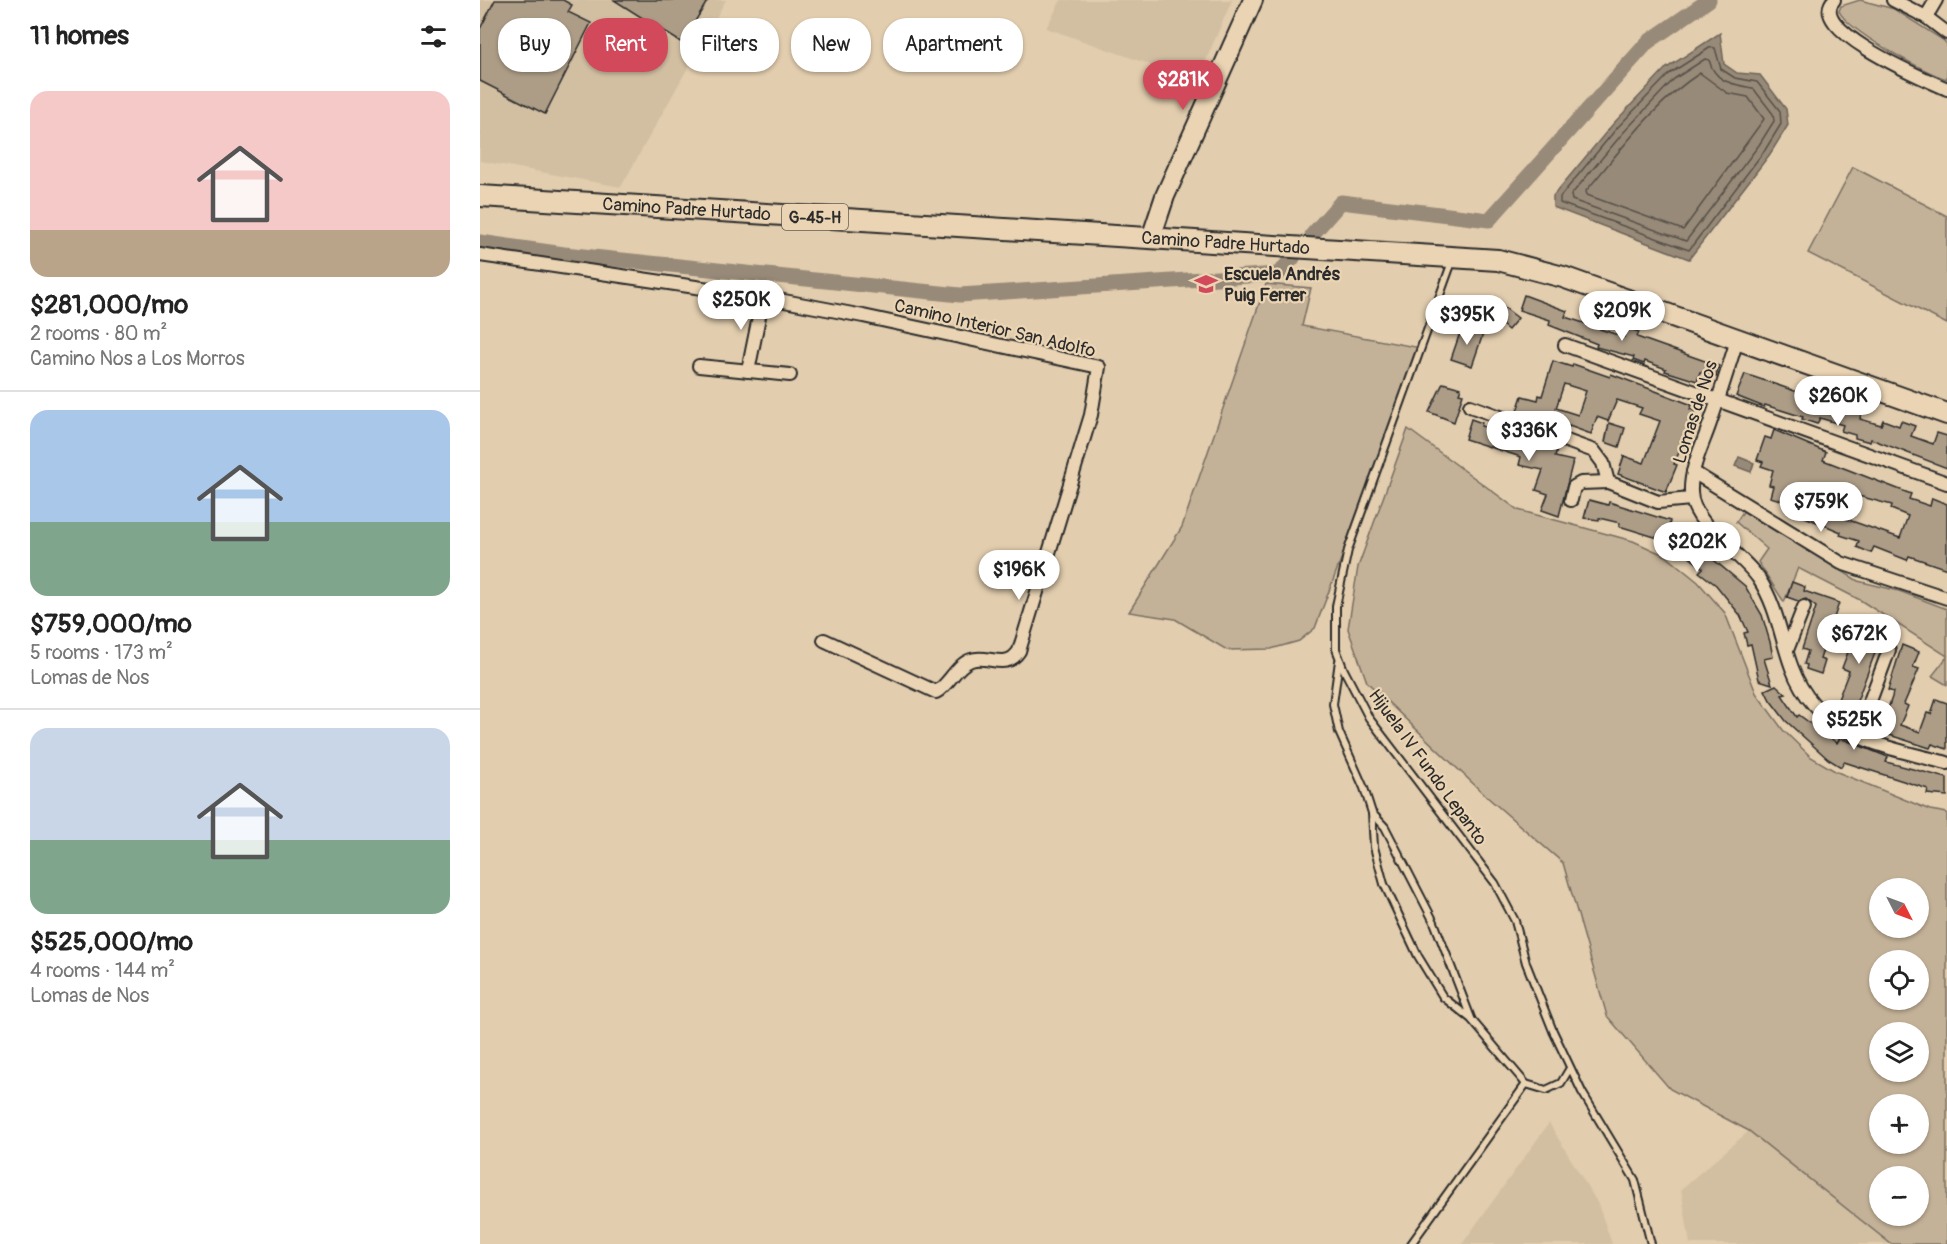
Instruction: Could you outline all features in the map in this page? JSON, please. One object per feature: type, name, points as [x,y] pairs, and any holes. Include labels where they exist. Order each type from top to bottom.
[{"type":"main road","points":[[1151,237],[1165,196],[1252,0]]},
{"type":"main road","name":"Camino Padre Hurtado","points":[[480,196],[1498,260],[1541,270],[1947,414]]},
{"type":"street","points":[[1893,0],[1909,3],[1947,33]]},
{"type":"street","points":[[1926,17],[1936,0]]},
{"type":"street","points":[[1830,1],[1828,11],[1831,18],[1859,43],[1904,69],[1947,88]]},
{"type":"street","name":"Camino Interior San Adolfo","points":[[480,255],[763,297],[1099,367],[1091,415],[1019,651],[1014,659],[1001,663],[972,659],[936,692],[824,640]]},
{"type":"street","points":[[748,371],[763,297]]},
{"type":"street","name":"Lomas de Nos","points":[[1691,499],[1693,472],[1737,340]]},
{"type":"street","points":[[1565,345],[1947,483]]},
{"type":"street","points":[[699,366],[790,375]]},
{"type":"street","points":[[1470,406],[1594,451],[1603,463],[1608,482]]},
{"type":"street","points":[[1693,472],[1841,562],[1947,598]]},
{"type":"street","points":[[1571,500],[1574,487],[1581,483],[1608,482],[1658,502],[1691,499],[1697,513],[1759,578],[1769,597],[1792,668],[1813,704],[1826,718],[1857,736],[1883,747],[1947,762]]},
{"type":"street","points":[[1787,650],[1804,607]]},
{"type":"street","points":[[1857,736],[1889,650]]},
{"type":"lane","name":"Hijuela IV Fundo Lepanto","points":[[1454,256],[1347,550],[1336,606],[1335,633],[1340,659],[1369,718],[1495,883],[1515,921],[1534,982],[1570,1068],[1635,1180],[1651,1244]]},
{"type":"lane","points":[[1340,659],[1333,704],[1339,732],[1364,788],[1372,813],[1374,848],[1384,884],[1418,956],[1443,997],[1471,1019],[1526,1084],[1546,1090],[1561,1083],[1570,1068]]},
{"type":"lane","points":[[1372,813],[1386,827],[1434,922],[1471,1019]]},
{"type":"lane","points":[[1412,1244],[1526,1084]]},
{"type":"shaded area","points":[[480,0],[726,0],[716,18],[680,18],[680,72],[686,72],[621,187],[480,161]]},
{"type":"shaded area","points":[[1061,0],[1232,0],[1197,81],[1046,28]]},
{"type":"shaded area","points":[[1860,0],[1894,9],[1943,40],[1947,44],[1947,79],[1922,69],[1871,40],[1845,19],[1839,11],[1841,6]]},
{"type":"shaded area","points":[[1853,167],[1947,216],[1947,324],[1808,253]]},
{"type":"shaded area","points":[[1266,284],[1311,288],[1302,326],[1421,348],[1315,628],[1299,641],[1271,649],[1227,650],[1175,619],[1129,612],[1182,527]]},
{"type":"shaded area","points":[[1408,429],[1518,510],[1633,541],[1666,556],[1698,582],[1725,613],[1756,693],[1783,730],[1811,757],[1835,771],[1930,810],[1947,813],[1947,1244],[1891,1244],[1749,1131],[1670,1089],[1607,1016],[1563,863],[1486,796],[1367,682],[1348,629],[1358,567]]},
{"type":"shaded area","points":[[1744,510],[1858,581],[1899,591],[1947,609],[1947,656],[1860,600],[1798,568],[1784,602],[1758,562],[1767,549],[1736,522]]},
{"type":"shaded area","points":[[1947,657],[1947,685],[1932,676]]},
{"type":"shaded area","points":[[1549,1123],[1598,1204],[1612,1244],[1462,1244]]},
{"type":"shaded area","points":[[1749,1131],[1891,1244],[1690,1244],[1681,1189]]},
{"type":"water","points":[[1720,33],[1724,64],[1737,73],[1760,75],[1786,109],[1788,125],[1770,154],[1689,259],[1553,207],[1553,196],[1613,124],[1665,69]]},
{"type":"water","points":[[1739,457],[1754,463],[1751,472],[1735,466]]},
{"type":"building","points":[[495,0],[563,0],[572,5],[568,12],[583,19],[583,39],[571,63],[571,18],[498,18],[498,72],[566,72],[545,114],[480,81],[480,29]]},
{"type":"building","points":[[614,0],[708,0],[697,18],[680,18],[680,42],[668,34],[668,18],[642,18]]},
{"type":"building","points":[[1524,295],[1567,311],[1565,317],[1587,324],[1588,320],[1602,324],[1600,329],[1624,337],[1627,328],[1639,332],[1637,337],[1719,366],[1716,377],[1700,372],[1697,381],[1665,371],[1666,369],[1645,361],[1644,364],[1633,360],[1634,357],[1596,347],[1597,344],[1549,325],[1550,320],[1519,310]]},
{"type":"building","points":[[1501,305],[1518,318],[1508,330],[1494,318],[1494,314]]},
{"type":"building","points":[[1462,327],[1483,334],[1472,366],[1451,359]]},
{"type":"building","points":[[1553,361],[1572,367],[1573,364],[1610,377],[1611,374],[1692,405],[1690,409],[1695,411],[1674,464],[1677,465],[1666,492],[1618,474],[1624,456],[1644,463],[1660,421],[1639,414],[1642,408],[1617,400],[1608,421],[1597,417],[1591,434],[1569,426],[1567,432],[1552,427],[1553,424],[1516,414],[1522,396],[1538,400],[1539,395],[1542,396]],"holes":[[[1564,384],[1586,391],[1578,415],[1556,408]]]},
{"type":"building","points":[[1745,374],[1792,390],[1807,396],[1806,399],[1829,407],[1830,404],[1861,413],[1860,419],[1881,425],[1883,420],[1899,426],[1901,421],[1915,426],[1911,436],[1933,444],[1937,433],[1947,436],[1947,468],[1871,439],[1870,442],[1855,438],[1855,435],[1841,431],[1843,425],[1820,418],[1817,424],[1802,419],[1803,417],[1765,405],[1764,407],[1736,396]]},
{"type":"building","points":[[1443,383],[1461,388],[1459,393],[1463,394],[1454,422],[1429,412]]},
{"type":"building","points":[[1471,419],[1482,423],[1481,426],[1519,436],[1518,441],[1557,450],[1555,457],[1573,461],[1559,516],[1542,510],[1548,494],[1536,490],[1543,470],[1519,465],[1521,457],[1465,439]]},
{"type":"building","points":[[1609,423],[1625,428],[1619,447],[1605,442]]},
{"type":"building","points":[[1774,430],[1826,452],[1823,460],[1911,494],[1909,499],[1930,506],[1932,498],[1947,504],[1947,569],[1909,556],[1907,560],[1874,547],[1871,553],[1857,547],[1859,541],[1840,535],[1841,532],[1805,517],[1809,508],[1770,497],[1773,486],[1769,485],[1773,470],[1761,466],[1763,462],[1757,460],[1765,437],[1771,439]],"holes":[[[1851,494],[1892,505],[1891,509],[1908,516],[1900,538],[1843,518]]]},
{"type":"building","points":[[1589,500],[1608,505],[1609,502],[1670,521],[1669,526],[1673,527],[1672,531],[1685,536],[1745,586],[1762,615],[1770,642],[1773,657],[1764,659],[1772,684],[1759,680],[1751,644],[1747,645],[1744,633],[1748,632],[1740,615],[1716,585],[1699,572],[1703,568],[1683,552],[1669,547],[1671,542],[1619,526],[1620,523],[1599,518],[1599,520],[1584,518]]},
{"type":"building","points":[[1792,582],[1805,587],[1804,591],[1839,603],[1820,659],[1825,661],[1821,674],[1806,669],[1807,665],[1804,664],[1808,651],[1802,649],[1816,607],[1806,599],[1798,601],[1787,597]]},
{"type":"building","points":[[1866,623],[1884,629],[1854,709],[1850,707],[1848,712],[1835,707],[1849,671],[1842,668],[1854,636],[1860,638]]},
{"type":"building","points":[[1902,645],[1919,652],[1913,667],[1919,669],[1904,704],[1908,706],[1900,725],[1920,732],[1927,713],[1931,714],[1936,699],[1947,703],[1947,749],[1932,744],[1930,748],[1880,732],[1892,697],[1893,692],[1888,690]]},
{"type":"building","points":[[1776,685],[1786,694],[1782,695],[1797,717],[1799,715],[1837,743],[1840,738],[1888,757],[1886,762],[1947,778],[1947,796],[1927,794],[1928,789],[1844,762],[1841,767],[1828,759],[1786,721],[1770,700],[1765,690]]},
{"type":"waterway","points":[[1312,235],[1341,202],[1489,220],[1648,42],[1709,0]]},
{"type":"waterway","points":[[480,242],[564,254],[960,295],[1278,274],[1293,258]]},
{"type":"place","name":"Escuela Andrés Puig Ferrer","points":[[1206,284]]}]
